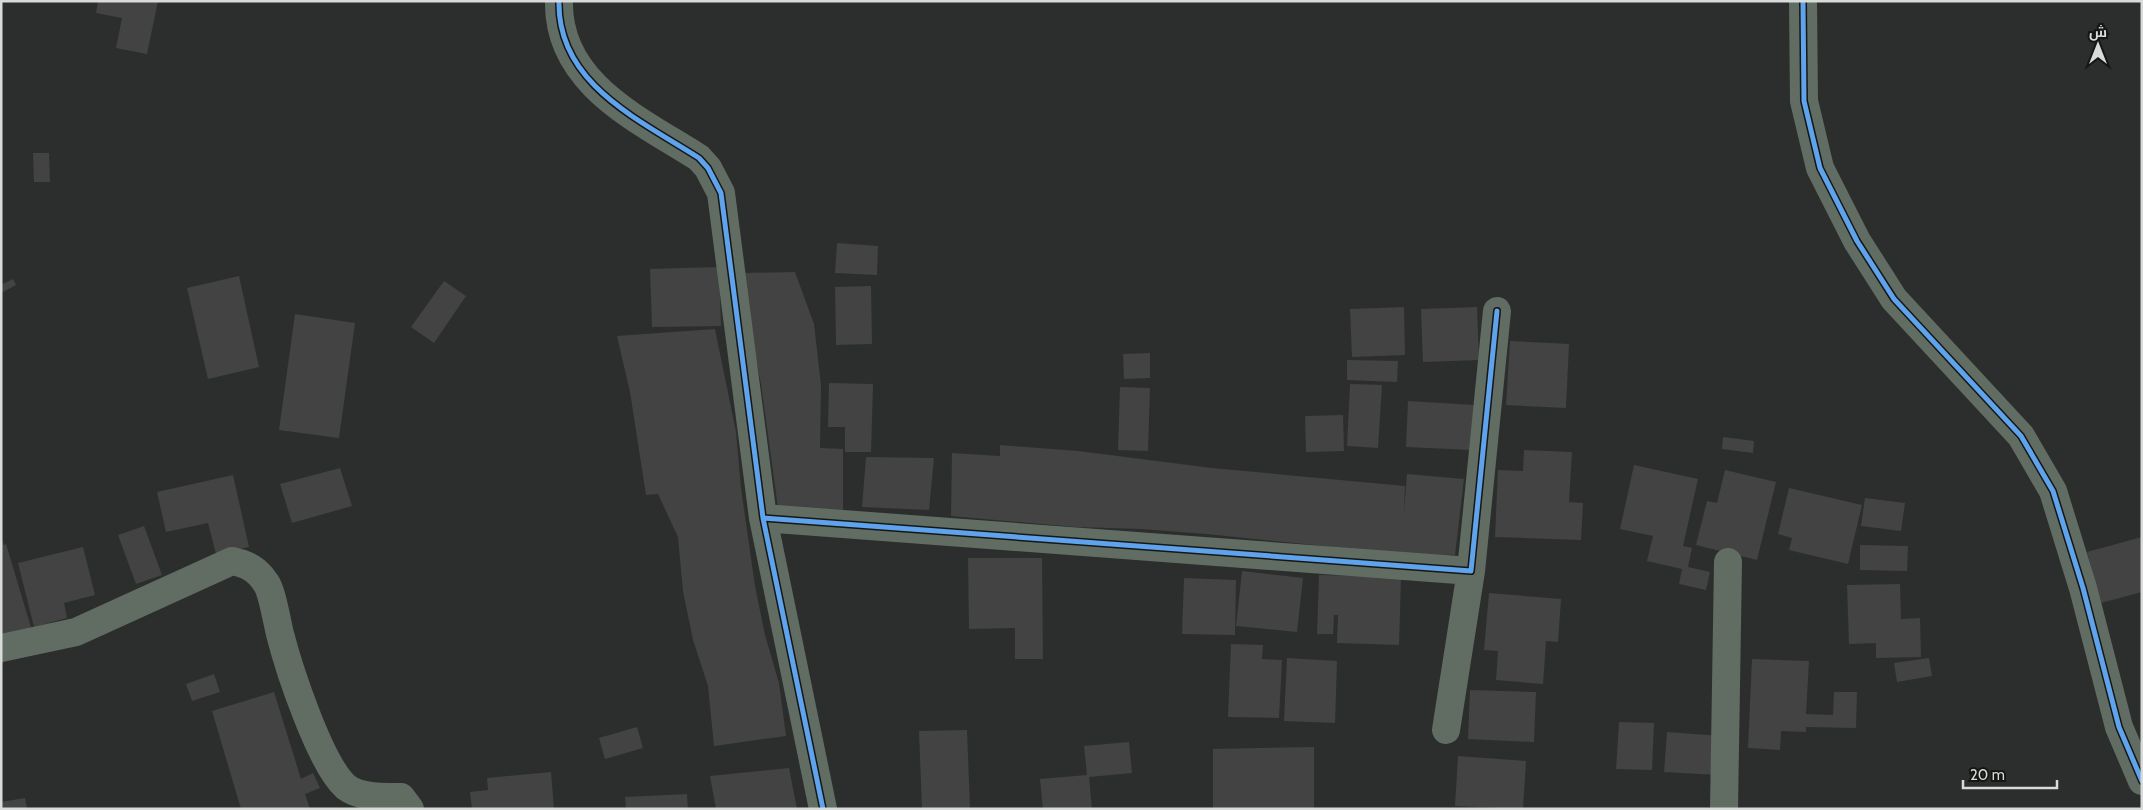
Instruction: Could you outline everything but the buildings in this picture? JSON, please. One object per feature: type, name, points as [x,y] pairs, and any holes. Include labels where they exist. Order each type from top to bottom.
[{"type":"street","points":[[559,1],[563,33],[574,60],[592,84],[614,104],[699,158],[716,180],[724,207],[763,518],[823,809]]},
{"type":"street","points":[[1803,1],[1804,101],[1820,168],[1857,241],[1894,299],[2021,436],[2052,491],[2083,588],[2118,727],[2142,781]]},
{"type":"street","points":[[1446,730],[1471,570],[1497,311]]},
{"type":"street","points":[[763,518],[1471,570]]},
{"type":"street","points":[[1,648],[76,632],[232,561],[248,564],[267,584],[287,658],[312,729],[331,766],[347,787],[371,797],[401,797],[410,809]]},
{"type":"street","points":[[1724,809],[1728,562]]},
{"type":"cycle path","points":[[559,1],[562,30],[572,55],[587,77],[628,114],[699,158],[708,168],[721,193],[763,518],[823,809]]},
{"type":"cycle path","points":[[1803,1],[1804,101],[1820,168],[1857,241],[1894,299],[2021,436],[2053,491],[2083,588],[2119,727],[2142,781]]},
{"type":"cycle path","points":[[763,518],[1471,571],[1497,311]]}]
